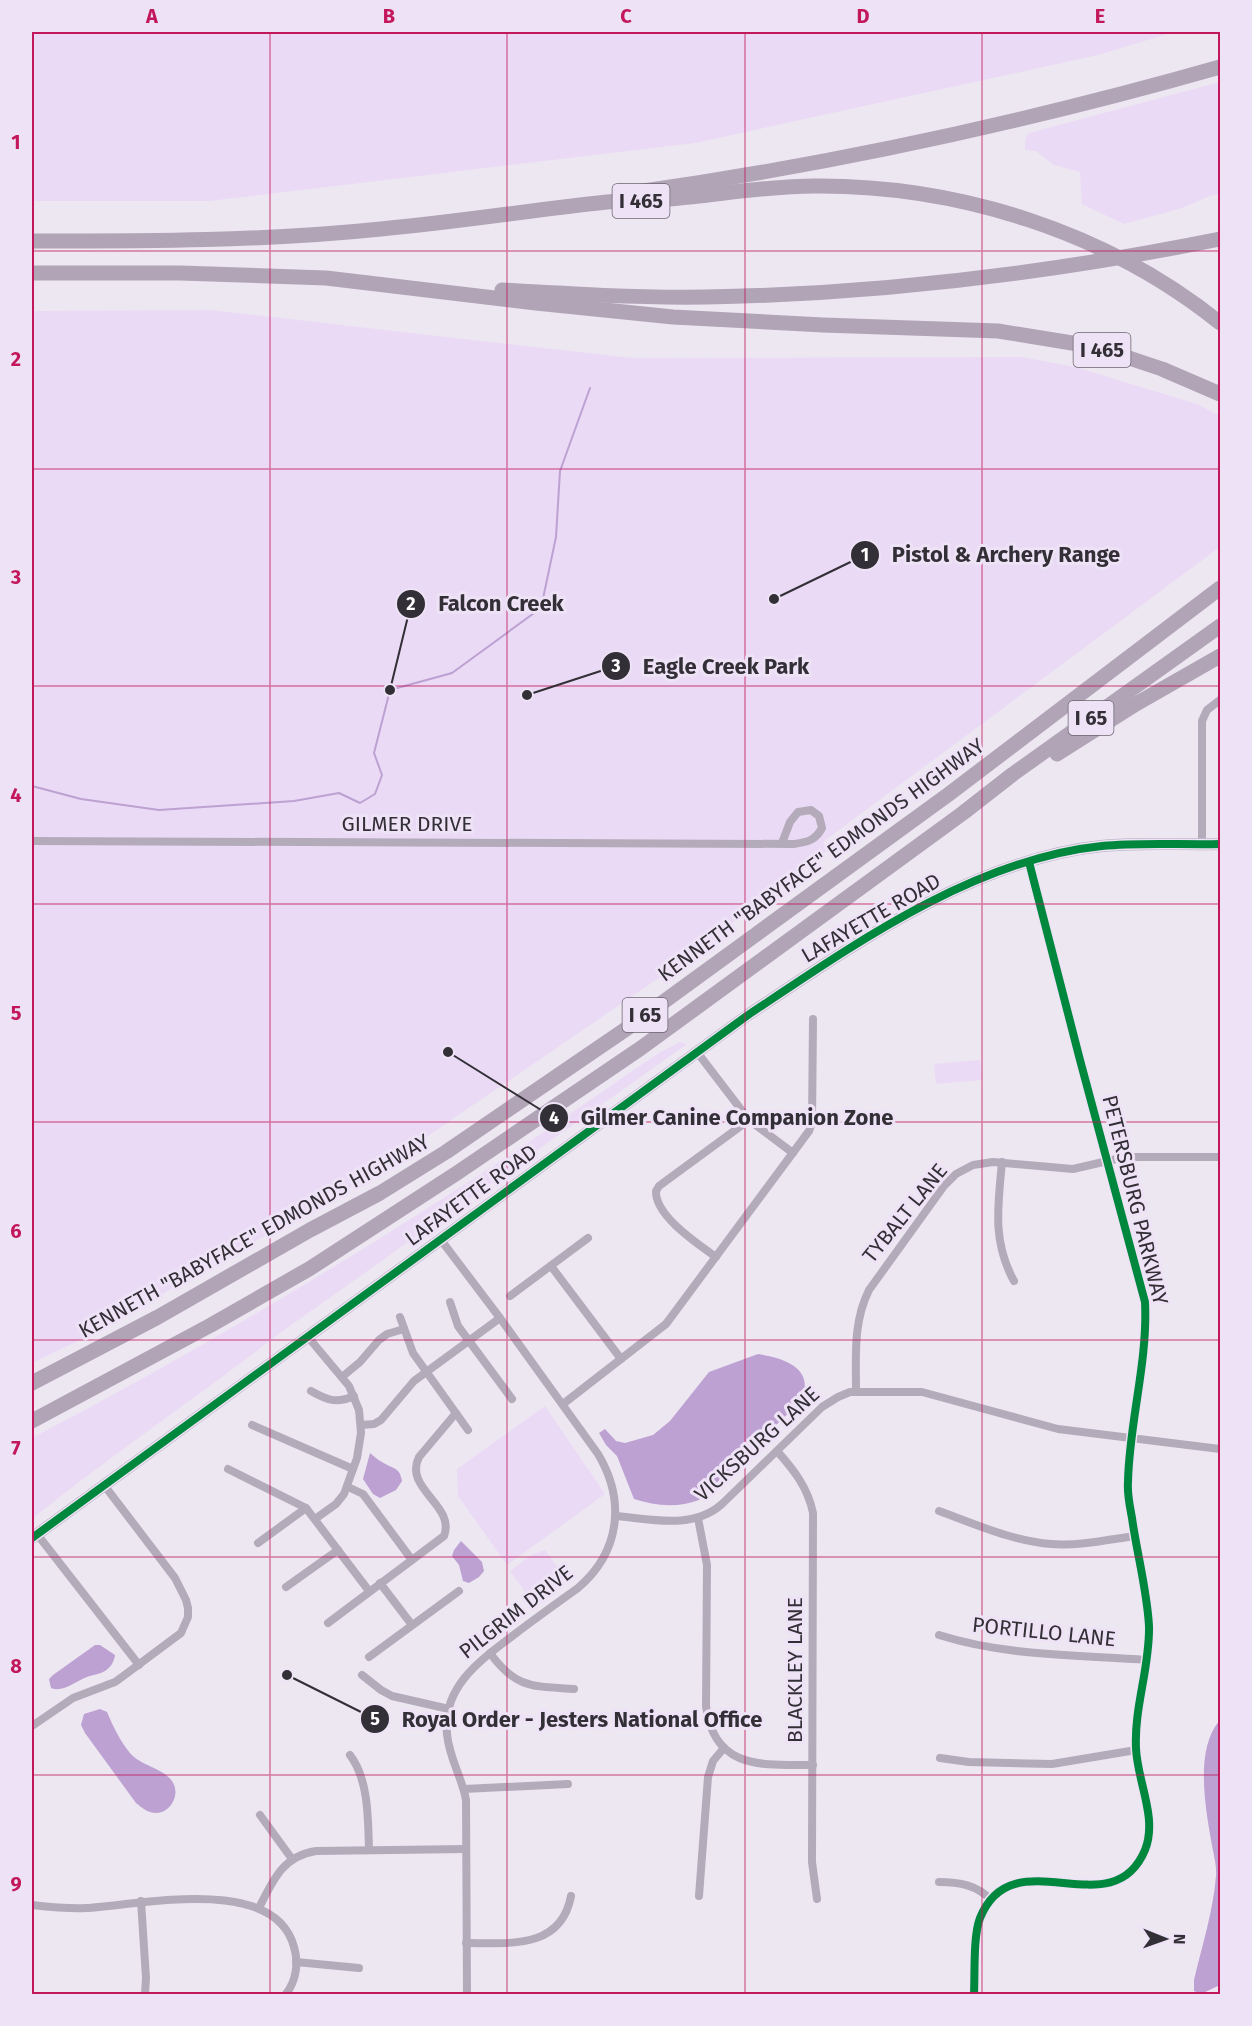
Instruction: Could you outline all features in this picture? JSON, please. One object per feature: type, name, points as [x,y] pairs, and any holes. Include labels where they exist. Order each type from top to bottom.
[{"type":"highway","points":[[609,202],[636,192],[786,168],[953,134],[1085,103],[1221,66]]},
{"type":"highway","name":"I 465","points":[[32,241],[164,241],[312,234],[380,229],[609,202],[667,200],[760,188],[818,186],[881,189],[944,198],[1020,217],[1095,246],[1156,278],[1221,322]]},
{"type":"highway","points":[[376,283],[652,297],[800,294],[905,286],[1071,266],[1221,239]]},
{"type":"highway","name":"I 465","points":[[32,273],[180,273],[326,278],[673,317],[811,325],[969,329],[1011,333],[1072,343],[1132,359],[1221,394]]},
{"type":"highway","name":"KENNETH \"BABYFACE\" EDMONDS HIGHWAY","points":[[32,1383],[158,1317],[310,1230],[380,1193],[455,1146],[629,1027],[949,794],[1221,588]]},
{"type":"highway","name":"KENNETH \"BABYFACE\" EDMONDS HIGHWAY","points":[[32,1421],[118,1376],[289,1280],[457,1173],[641,1048],[1013,774],[1221,626]]},
{"type":"highway","points":[[963,813],[1018,780],[1094,729],[1221,656]]},
{"type":"main road","name":"LAFAYETTE ROAD","points":[[34,1536],[748,1015],[826,962],[933,899],[1029,862],[1073,851],[1102,846],[1221,844]]},
{"type":"street","points":[[1202,844],[1202,722],[1207,710],[1221,700]]},
{"type":"street","name":"GILMER DRIVE","points":[[32,841],[794,844],[811,841],[818,836],[822,828],[819,816],[811,810],[798,812],[790,822],[782,843]]},
{"type":"street","name":"PETERSBURG PARKWAY","points":[[991,1900],[1004,1889],[1023,1881],[1039,1880],[1095,1886],[1119,1879],[1132,1869],[1144,1852],[1149,1832],[1136,1737],[1149,1626],[1128,1484],[1145,1335],[1145,1302],[1029,862]]},
{"type":"street","points":[[563,1404],[666,1324],[809,1131],[812,1123],[813,1019]]},
{"type":"street","points":[[697,1052],[749,1120],[793,1153]]},
{"type":"street","points":[[716,1257],[674,1224],[657,1200],[656,1193],[659,1186],[749,1120]]},
{"type":"street","name":"TYBALT LANE","points":[[856,1391],[856,1329],[860,1309],[871,1286],[952,1177],[974,1165],[986,1162],[1073,1169],[1130,1157],[1221,1157]]},
{"type":"street","points":[[1002,1162],[998,1234],[1005,1262],[1014,1281]]},
{"type":"street","points":[[510,1296],[588,1238]]},
{"type":"street","name":"PILGRIM DRIVE","points":[[441,1240],[598,1454],[608,1472],[615,1495],[616,1516],[606,1552],[590,1576],[475,1664],[462,1679],[449,1708],[446,1725],[448,1746],[464,1789],[467,1995]]},
{"type":"street","points":[[551,1266],[621,1359]]},
{"type":"street","points":[[450,1302],[458,1326],[512,1399]]},
{"type":"street","points":[[400,1317],[409,1346],[468,1430]]},
{"type":"street","points":[[361,1425],[381,1420],[414,1381],[500,1318]]},
{"type":"street","points":[[342,1377],[360,1362],[379,1340],[387,1334],[404,1329]]},
{"type":"street","points":[[308,1336],[342,1377],[354,1396],[361,1425],[359,1453],[348,1487],[341,1499],[315,1519]]},
{"type":"street","points":[[311,1391],[336,1402],[354,1396]]},
{"type":"street","name":"VICKSBURG LANE","points":[[616,1516],[677,1521],[698,1518],[716,1509],[830,1401],[856,1391],[932,1393],[1049,1427],[1221,1449]]},
{"type":"street","points":[[328,1623],[442,1538],[447,1522],[415,1473],[418,1460],[456,1413]]},
{"type":"street","points":[[252,1425],[353,1469]]},
{"type":"street","name":"BLACKLEY LANE","points":[[777,1451],[803,1485],[813,1513],[812,1862],[817,1899]]},
{"type":"street","points":[[228,1469],[306,1508],[369,1592]]},
{"type":"street","points":[[32,1726],[73,1698],[115,1682],[181,1633],[188,1617],[186,1600],[175,1578],[104,1485]]},
{"type":"street","points":[[348,1487],[363,1494],[412,1560]]},
{"type":"street","points":[[258,1543],[306,1508]]},
{"type":"street","points":[[939,1511],[1010,1537],[1034,1542],[1075,1544],[1135,1536]]},
{"type":"street","points":[[698,1518],[708,1565],[707,1714],[716,1738],[737,1758],[752,1763],[813,1765]]},
{"type":"street","points":[[34,1536],[139,1665]]},
{"type":"street","points":[[286,1587],[338,1550]]},
{"type":"street","points":[[380,1583],[412,1625]]},
{"type":"street","points":[[369,1657],[459,1591]]},
{"type":"street","name":"PORTILLO LANE","points":[[939,1635],[971,1644],[1008,1650],[1146,1660]]},
{"type":"street","points":[[490,1653],[505,1672],[519,1682],[539,1687],[574,1689]]},
{"type":"street","points":[[362,1675],[392,1696],[449,1708]]},
{"type":"street","points":[[699,1896],[706,1786],[711,1765],[724,1748]]},
{"type":"street","points":[[940,1758],[969,1762],[1052,1764],[1136,1750]]},
{"type":"street","points":[[350,1755],[356,1763],[364,1796],[369,1850]]},
{"type":"street","points":[[464,1789],[568,1784]]},
{"type":"street","points":[[260,1815],[292,1859]]},
{"type":"street","points":[[259,1908],[278,1871],[303,1853],[466,1849]]},
{"type":"street","points":[[939,1882],[971,1886],[991,1900],[981,1917],[978,1928],[974,1995]]},
{"type":"street","points":[[466,1943],[522,1943],[541,1936],[555,1927],[562,1918],[572,1896]]},
{"type":"street","points":[[32,1905],[79,1908],[197,1899],[246,1904],[259,1908],[273,1916],[287,1931],[294,1946],[295,1974],[286,1995]]},
{"type":"street","points":[[141,1902],[145,1995]]},
{"type":"street","points":[[296,1962],[359,1968]]},
{"type":"shaded area","points":[[32,32],[1174,32],[1098,55],[695,143],[209,201],[32,201]]},
{"type":"shaded area","points":[[1220,82],[1220,194],[1212,195],[1182,208],[1124,224],[1082,204],[1080,172],[1054,165],[1036,151],[1025,150],[1025,139],[1029,133]]},
{"type":"shaded area","points":[[209,310],[632,358],[1022,357],[1075,367],[1197,404],[1220,416],[1220,547],[823,842],[828,850],[765,894],[710,943],[362,1181],[86,1337],[32,1363],[32,311]]},
{"type":"shaded area","points":[[680,1042],[687,1044],[280,1333],[32,1519],[32,1438],[201,1346],[366,1247],[475,1178],[659,1053]]},
{"type":"shaded area","points":[[980,1060],[982,1080],[936,1084],[934,1064]]},
{"type":"shaded area","points":[[758,1354],[778,1358],[801,1373],[805,1390],[801,1401],[699,1500],[666,1505],[634,1499],[617,1456],[606,1445],[599,1433],[605,1429],[616,1441],[625,1443],[653,1435],[670,1421],[709,1372]]},
{"type":"shaded area","points":[[545,1406],[605,1494],[507,1565],[458,1496],[457,1469]]},
{"type":"shaded area","points":[[370,1453],[395,1469],[401,1476],[402,1481],[396,1490],[380,1498],[373,1494],[363,1479]]},
{"type":"shaded area","points":[[461,1541],[482,1562],[484,1571],[469,1583],[463,1581],[459,1565],[452,1556]]},
{"type":"shaded area","points":[[545,1550],[564,1576],[530,1598],[510,1571],[530,1556]]},
{"type":"shaded area","points":[[95,1645],[100,1645],[115,1655],[109,1668],[65,1688],[51,1688],[49,1679],[53,1675]]},
{"type":"shaded area","points":[[100,1709],[107,1712],[130,1753],[172,1781],[175,1786],[175,1797],[167,1809],[154,1813],[136,1803],[85,1733],[81,1725],[84,1714]]},
{"type":"shaded area","points":[[1220,1720],[1220,1985],[1201,1994],[1194,1991],[1194,1980],[1210,1916],[1216,1872],[1205,1794],[1205,1761],[1212,1732]]},
{"type":"waterway","points":[[32,786],[81,799],[159,810],[294,801],[339,793],[360,803],[375,794],[382,775],[374,753],[390,690],[452,673],[541,608],[556,537],[560,471],[590,388]]},
{"type":"cycle path","points":[[32,1538],[748,1015],[872,934],[961,887],[1007,868],[1054,854],[1117,845],[1220,844]]},
{"type":"cycle path","points":[[974,1994],[975,1945],[978,1926],[980,1918],[995,1895],[1015,1884],[1038,1881],[1087,1885],[1110,1882],[1130,1872],[1145,1850],[1149,1825],[1136,1748],[1137,1717],[1147,1657],[1149,1626],[1128,1487],[1129,1460],[1144,1347],[1145,1302],[1029,862]]},
{"type":"place","name":"Pistol & Archery Range","points":[[774,599]]},
{"type":"place","name":"Falcon Creek","points":[[390,690]]},
{"type":"place","name":"Eagle Creek Park","points":[[527,695]]},
{"type":"place","name":"Gilmer Canine Companion Zone","points":[[448,1052]]},
{"type":"place","name":"Royal Order - Jesters National Office","points":[[287,1675]]}]
